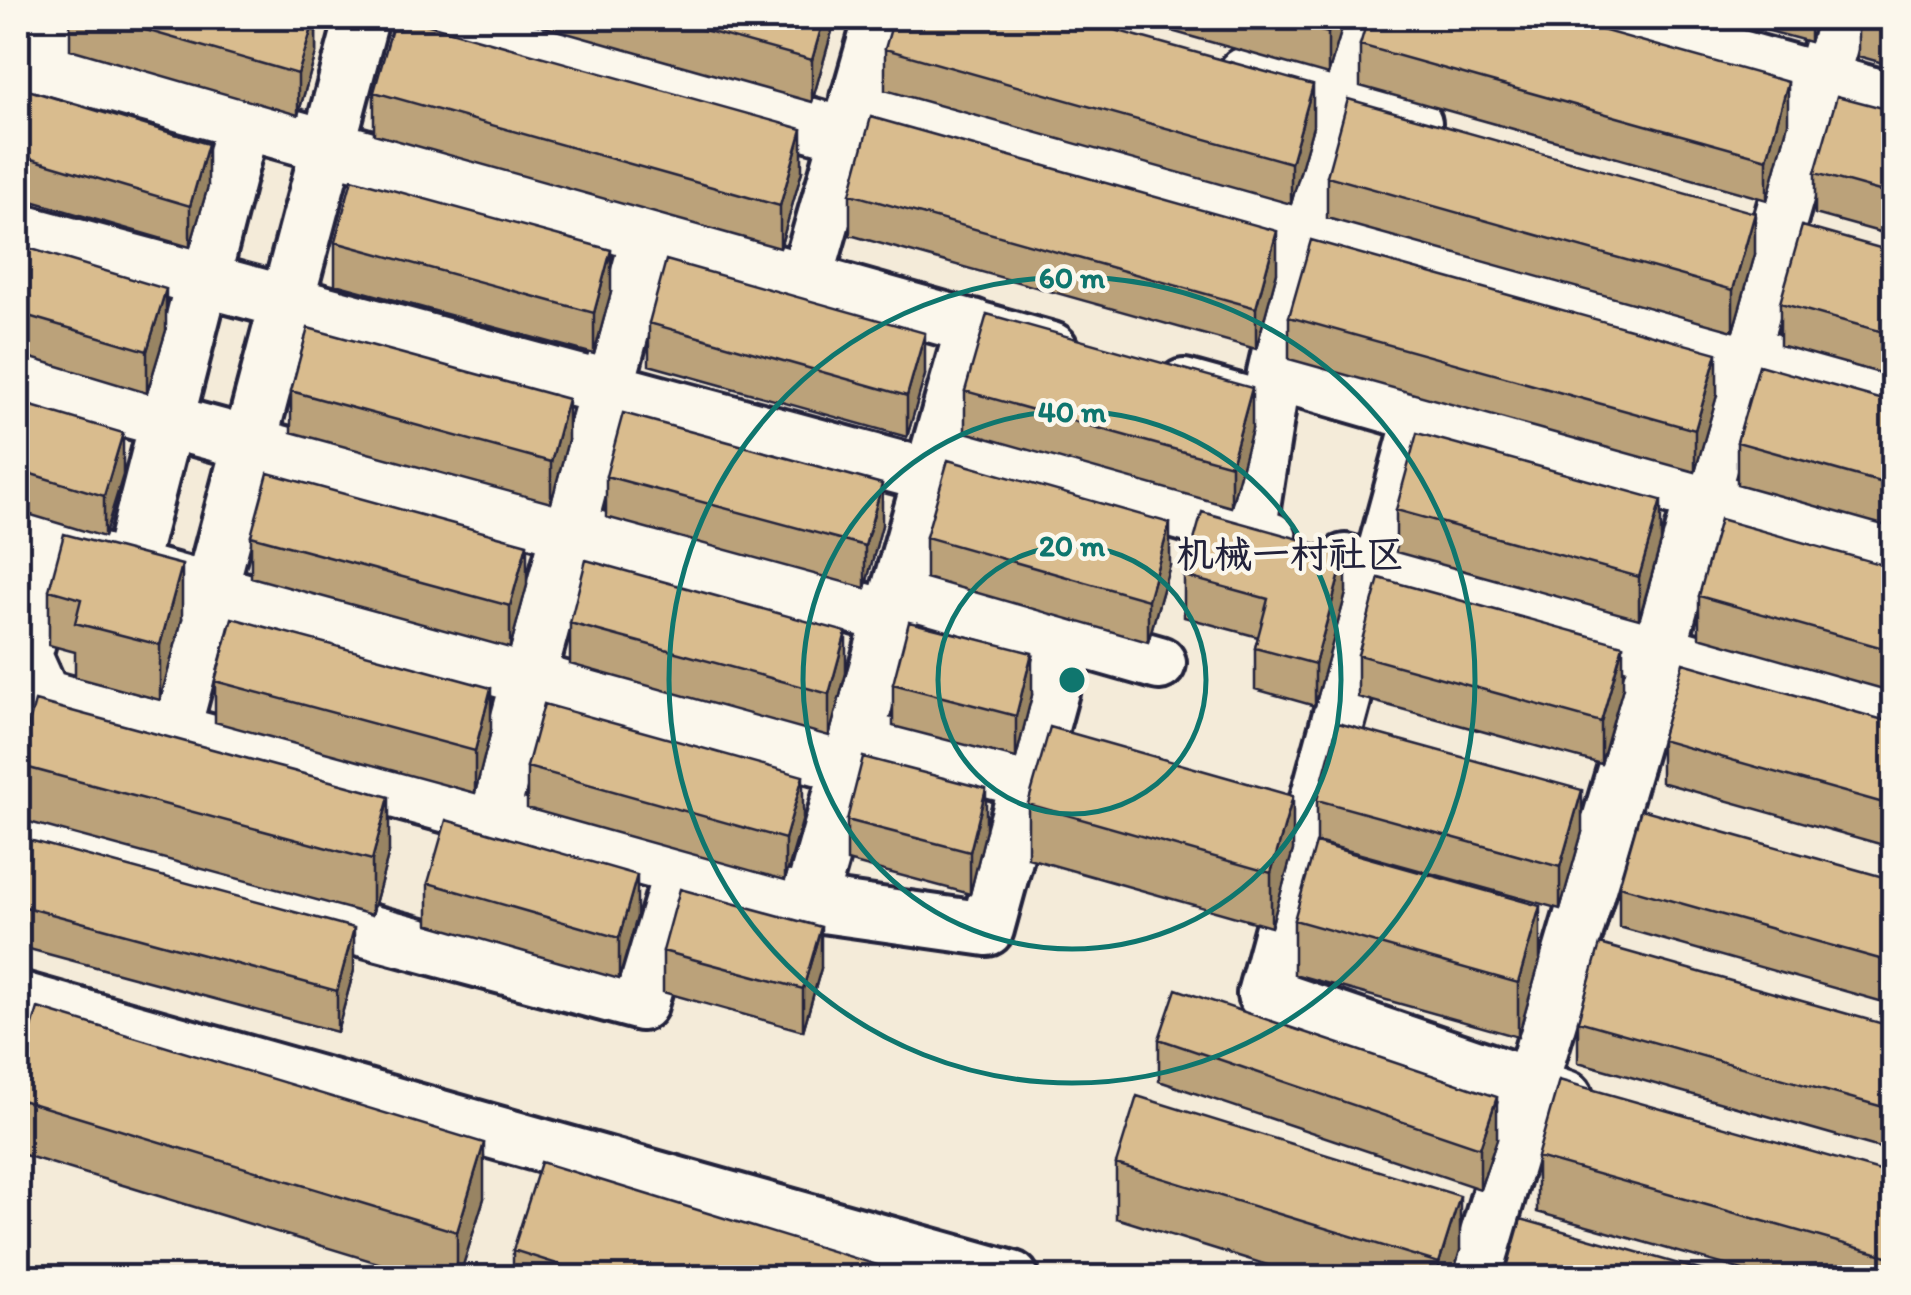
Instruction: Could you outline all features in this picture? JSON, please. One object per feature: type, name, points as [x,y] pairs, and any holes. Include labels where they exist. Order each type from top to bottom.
[{"type":"street","points":[[173,732],[362,18]]},
{"type":"street","points":[[432,18],[1307,228],[1894,395]]},
{"type":"street","points":[[806,280],[881,18]]},
{"type":"street","points":[[1249,533],[1270,392],[1307,228],[1365,18]]},
{"type":"street","points":[[1601,18],[1894,100]]},
{"type":"street","points":[[1474,1278],[1840,18]]},
{"type":"street","points":[[35,47],[244,122],[1120,368],[1421,416],[1894,552]]},
{"type":"street","points":[[1194,60],[1456,134]]},
{"type":"street","points":[[129,568],[244,122]]},
{"type":"street","points":[[18,230],[607,388],[1249,533],[1894,718]]},
{"type":"street","points":[[491,818],[648,236]]},
{"type":"street","points":[[810,904],[973,326]]},
{"type":"street","points":[[18,381],[569,530],[895,603],[1066,636],[1160,662]]},
{"type":"street","points":[[1421,416],[1380,570],[1355,732],[1318,870],[1264,994],[1607,1109]]},
{"type":"street","points":[[18,788],[43,696],[25,656],[36,542],[529,678],[853,752],[1028,782]]},
{"type":"street","points":[[43,696],[810,904],[987,928],[1066,636]]},
{"type":"street","points":[[18,838],[641,1004],[681,869]]},
{"type":"street","points":[[18,998],[1012,1278]]},
{"type":"building","points":[[104,18],[315,18],[298,74]]},
{"type":"building","points":[[395,18],[802,129],[780,206],[374,92]]},
{"type":"building","points":[[661,18],[824,18],[812,60]]},
{"type":"building","points":[[894,18],[1072,18],[1313,85],[1291,163],[885,49]]},
{"type":"building","points":[[1273,18],[1333,18],[1328,33]]},
{"type":"building","points":[[1368,18],[1559,18],[1788,82],[1767,159],[1360,45]]},
{"type":"building","points":[[1869,18],[1894,18],[1894,24]]},
{"type":"building","points":[[18,87],[208,144],[190,206],[18,155]]},
{"type":"building","points":[[1837,96],[1894,111],[1894,195],[1815,173]]},
{"type":"building","points":[[1348,99],[1755,213],[1733,290],[1327,176]]},
{"type":"building","points":[[871,117],[1277,231],[1256,308],[850,194]]},
{"type":"building","points":[[352,179],[611,250],[594,313],[335,242]]},
{"type":"building","points":[[1802,226],[1894,252],[1894,335],[1780,303]]},
{"type":"building","points":[[1311,240],[1717,353],[1695,430],[1289,317]]},
{"type":"building","points":[[18,245],[166,289],[147,351],[18,313]]},
{"type":"building","points":[[666,260],[925,333],[907,396],[649,323]]},
{"type":"building","points":[[987,314],[1252,388],[1231,465],[965,391]]},
{"type":"building","points":[[308,328],[568,399],[551,462],[291,391]]},
{"type":"building","points":[[1759,365],[1894,403],[1894,486],[1737,442]]},
{"type":"building","points":[[18,402],[123,433],[104,496],[18,470]]},
{"type":"building","points":[[623,413],[882,484],[865,546],[606,476]]},
{"type":"building","points":[[1417,433],[1661,500],[1639,577],[1396,510]]},
{"type":"building","points":[[948,460],[1170,523],[1148,600],[926,537]]},
{"type":"building","points":[[268,473],[527,544],[510,606],[251,536]]},
{"type":"building","points":[[1202,512],[1346,552],[1315,664],[1255,648],[1268,599],[1184,576]]},
{"type":"building","points":[[1720,519],[1894,568],[1894,651],[1699,596]]},
{"type":"building","points":[[64,534],[182,565],[160,645],[75,623],[81,599],[49,590]]},
{"type":"building","points":[[586,560],[846,632],[829,694],[570,623]]},
{"type":"building","points":[[1379,578],[1623,645],[1601,722],[1358,655]]},
{"type":"building","points":[[232,618],[491,688],[475,751],[215,681]]},
{"type":"building","points":[[909,622],[1032,653],[1016,716],[893,684]]},
{"type":"building","points":[[1683,663],[1894,723],[1894,806],[1661,740]]},
{"type":"building","points":[[35,701],[389,797],[372,860],[18,765]]},
{"type":"building","points":[[544,704],[803,776],[785,839],[527,767]]},
{"type":"building","points":[[1338,723],[1582,790],[1560,867],[1317,800]]},
{"type":"building","points":[[1050,727],[1293,796],[1271,873],[1028,804]]},
{"type":"building","points":[[863,757],[986,789],[970,852],[847,820]]},
{"type":"building","points":[[1641,809],[1894,880],[1894,963],[1619,886]]},
{"type":"building","points":[[446,820],[637,875],[619,938],[428,883]]},
{"type":"building","points":[[18,837],[354,928],[337,991],[18,905]]},
{"type":"building","points":[[1316,843],[1540,906],[1518,983],[1294,920]]},
{"type":"building","points":[[680,889],[821,927],[803,989],[663,951]]},
{"type":"building","points":[[1600,944],[1894,1027],[1894,1110],[1578,1021]]},
{"type":"building","points":[[1176,989],[1497,1097],[1480,1148],[1159,1039]]},
{"type":"building","points":[[38,1008],[484,1143],[457,1232],[18,1099],[18,1075]]},
{"type":"building","points":[[1559,1080],[1894,1175],[1894,1258],[1537,1157]]},
{"type":"building","points":[[1137,1096],[1460,1196],[1439,1263],[1116,1164]]},
{"type":"building","points":[[541,1162],[897,1271],[895,1278],[601,1278],[513,1250]]},
{"type":"building","points":[[1521,1219],[1728,1278],[1504,1278]]},
{"type":"district","name":"机械一村社区","points":[[1290,554]]}]
